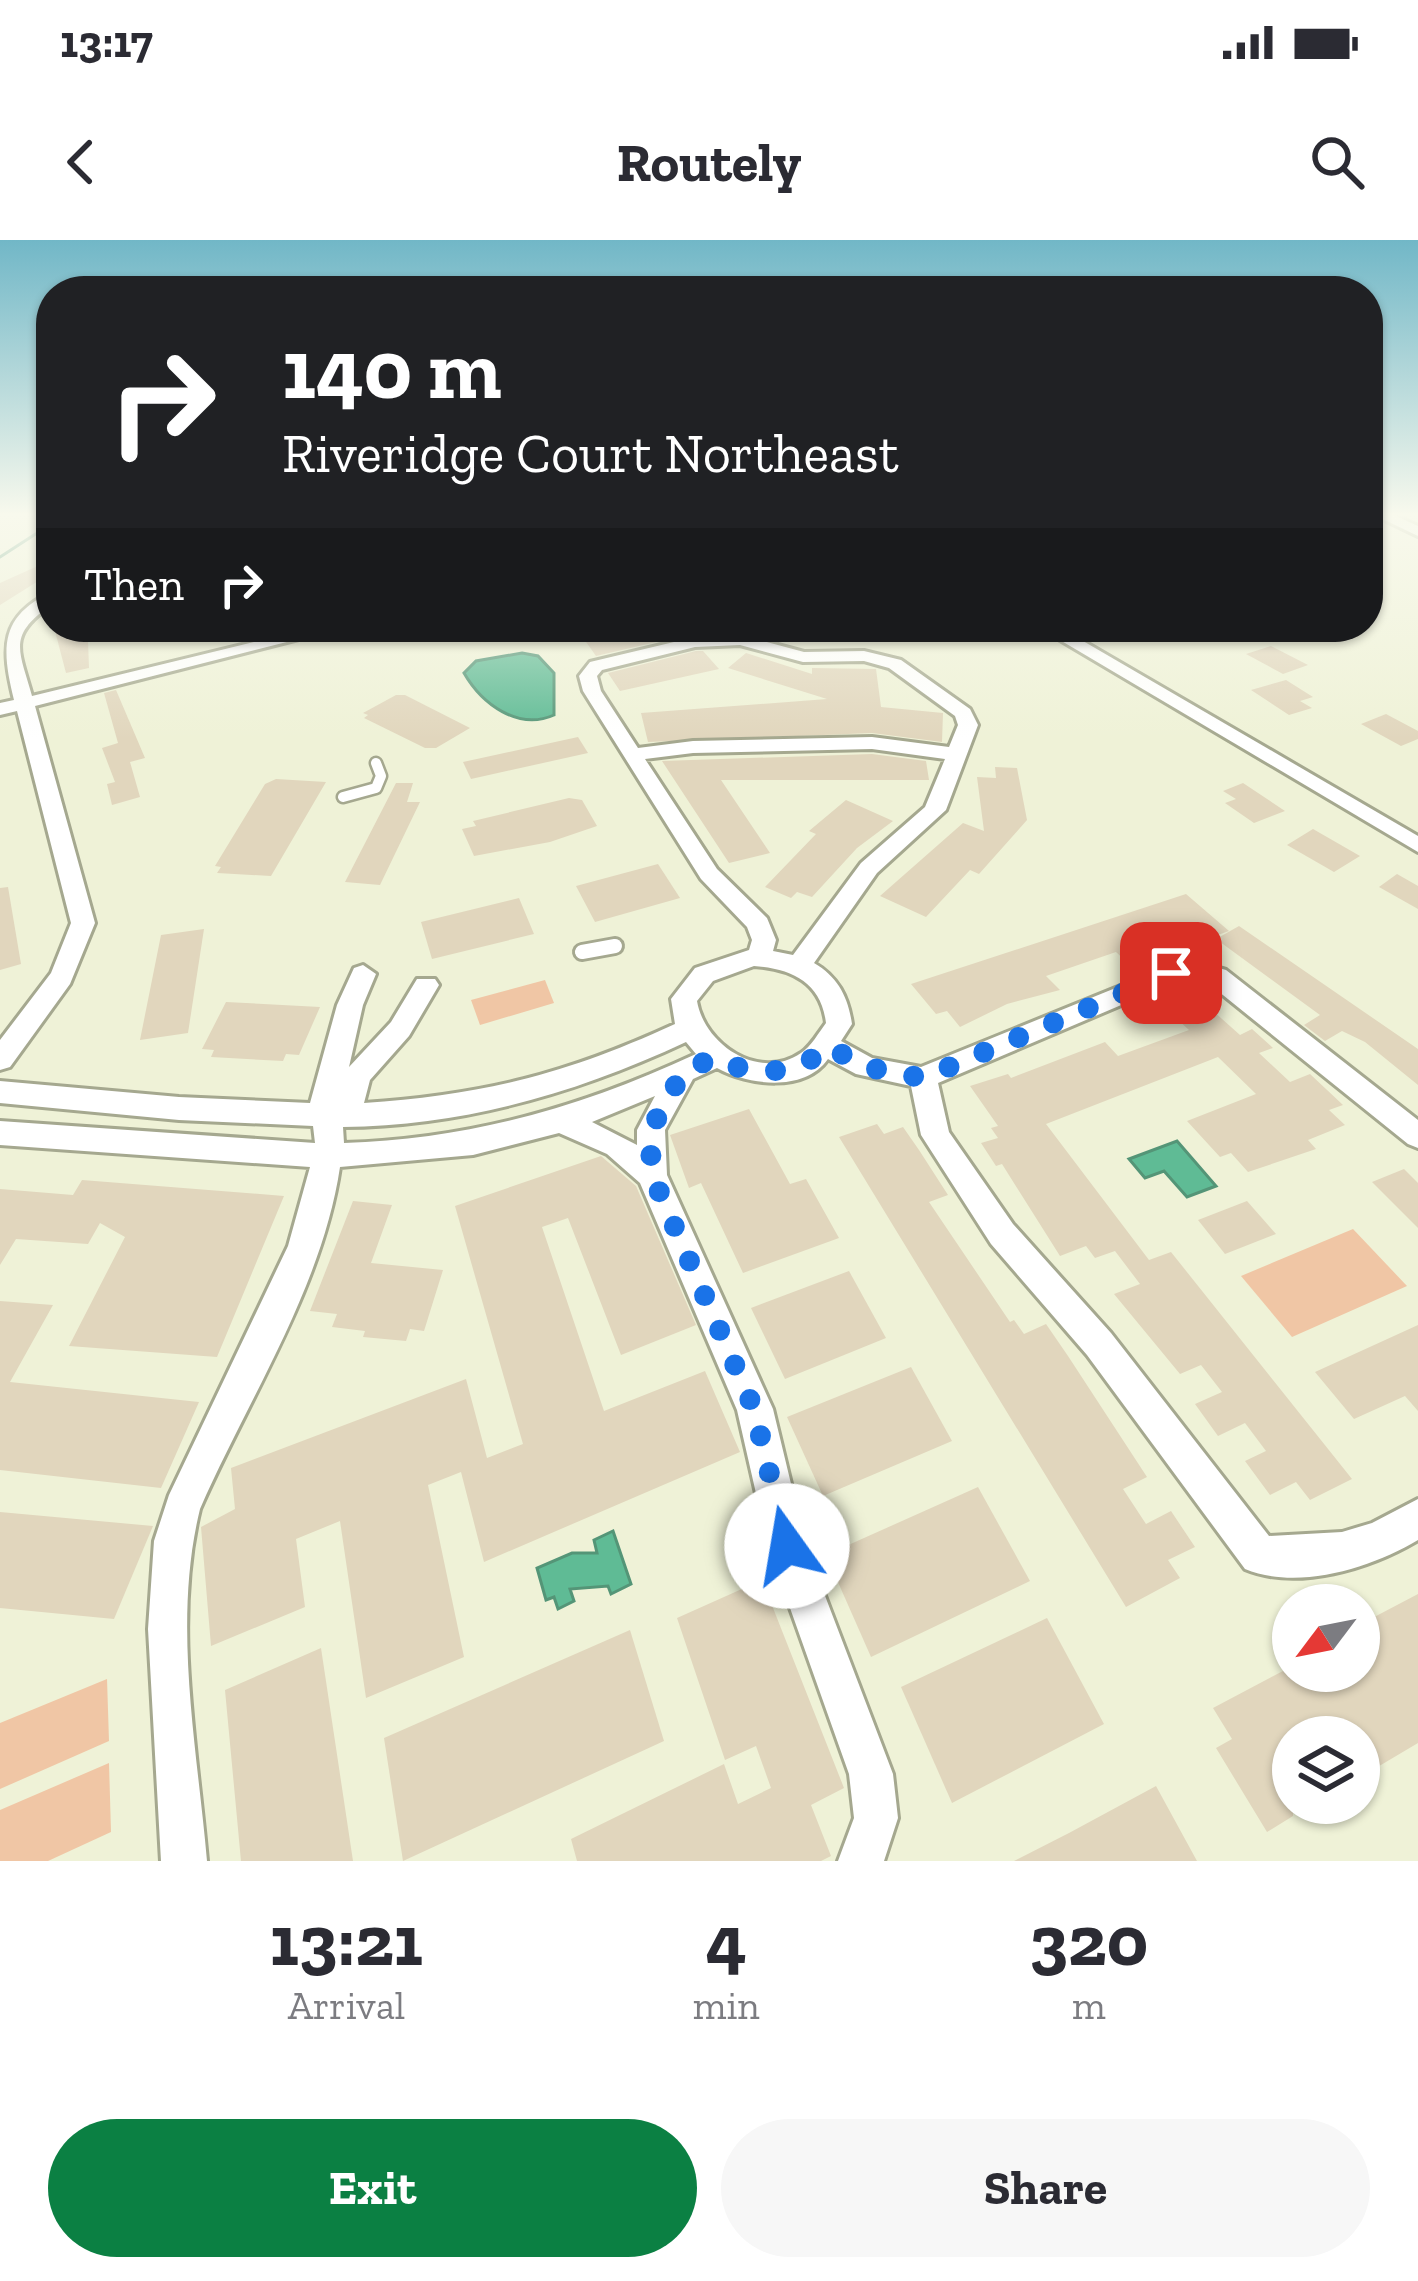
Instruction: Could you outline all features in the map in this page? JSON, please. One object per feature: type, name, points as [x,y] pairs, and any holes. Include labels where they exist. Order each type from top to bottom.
[{"type":"street","points":[[0,1060],[64,973],[79,946],[82,923],[10,632],[36,606]]},
{"type":"street","points":[[0,710],[276,642]]},
{"type":"street","points":[[700,642],[604,662],[590,672],[588,683],[709,874],[758,925],[764,940],[759,958]]},
{"type":"street","points":[[747,642],[803,657],[864,656],[895,664],[963,713],[968,725],[935,810],[869,868],[800,965]]},
{"type":"street","points":[[1073,642],[1418,845]]},
{"type":"street","points":[[633,755],[694,742],[793,747],[870,740],[918,743],[954,755]]},
{"type":"street","points":[[759,958],[800,965],[818,976],[839,1006],[839,1024],[827,1046],[800,1066],[753,1071],[713,1058],[688,1029],[685,1004],[692,986],[729,962],[759,958]]},
{"type":"street","points":[[827,1046],[866,1067],[923,1078],[1171,973],[1201,969],[1217,976],[1418,1136]]},
{"type":"street","points":[[184,1861],[169,1563],[181,1509],[261,1353],[324,1180],[329,1138],[324,1103],[335,1076],[345,1011],[363,974]]},
{"type":"street","points":[[329,1138],[349,1105],[358,1076],[400,1029],[426,985]]},
{"type":"street","points":[[0,1133],[329,1138],[502,1100],[617,1064],[688,1029]]},
{"type":"street","points":[[0,1092],[438,1149],[562,1121],[713,1058]]},
{"type":"street","points":[[683,1072],[651,1130],[652,1175],[754,1409],[787,1546],[871,1774],[876,1818],[861,1861]]},
{"type":"street","points":[[923,1078],[934,1135],[1002,1234],[1099,1344],[1258,1555],[1307,1558],[1358,1550],[1418,1518]]},
{"type":"street","points":[[562,1121],[617,1146],[652,1175]]},
{"type":"lane","points":[[343,797],[376,788],[381,776],[376,764]]},
{"type":"lane","points":[[583,952],[615,946]]},
{"type":"shaded area","points":[[522,653],[538,656],[554,673],[554,715],[527,720],[502,712],[464,673],[476,661]]},
{"type":"shaded area","points":[[545,980],[554,1003],[480,1025],[471,1000]]},
{"type":"shaded area","points":[[1177,1141],[1216,1186],[1187,1197],[1164,1171],[1145,1178],[1129,1159]]},
{"type":"shaded area","points":[[1353,1229],[1407,1286],[1292,1337],[1241,1276]]},
{"type":"shaded area","points":[[613,1531],[631,1584],[611,1594],[608,1586],[570,1589],[574,1601],[558,1609],[554,1597],[546,1600],[537,1568],[572,1553],[597,1553],[594,1540]]},
{"type":"shaded area","points":[[107,1679],[109,1741],[0,1789],[0,1723]]},
{"type":"shaded area","points":[[109,1763],[111,1832],[48,1861],[0,1861],[0,1810]]},
{"type":"building","points":[[0,588],[28,588],[0,605]]},
{"type":"building","points":[[58,642],[88,642],[89,668],[66,673]]},
{"type":"building","points":[[586,642],[656,642],[596,656]]},
{"type":"building","points":[[1271,646],[1308,665],[1283,674],[1246,654]]},
{"type":"building","points":[[703,651],[719,669],[620,691],[608,673]]},
{"type":"building","points":[[746,653],[812,674],[812,668],[876,669],[881,707],[943,713],[942,742],[872,733],[648,742],[641,713],[827,699],[728,668]]},
{"type":"building","points":[[1286,680],[1313,697],[1300,701],[1312,708],[1289,715],[1251,690]]},
{"type":"building","points":[[116,690],[145,758],[130,762],[140,797],[112,805],[107,784],[115,782],[102,748],[118,743],[104,693]]},
{"type":"building","points":[[405,695],[470,728],[436,748],[425,748],[364,718],[368,715],[363,713]]},
{"type":"building","points":[[1386,714],[1418,731],[1418,739],[1401,746],[1361,724]]},
{"type":"building","points":[[578,737],[588,753],[471,779],[463,762]]},
{"type":"building","points":[[872,754],[926,761],[929,780],[721,780],[770,853],[729,863],[662,761]]},
{"type":"building","points":[[995,767],[1017,768],[1027,820],[979,874],[970,870],[926,917],[880,896],[963,823],[984,831],[977,777],[996,778]]},
{"type":"building","points":[[276,779],[326,782],[271,876],[217,873],[221,867],[215,866],[265,784]]},
{"type":"building","points":[[396,783],[413,783],[407,802],[420,802],[380,885],[345,882]]},
{"type":"building","points":[[1243,783],[1285,811],[1254,823],[1225,803],[1236,799],[1223,791]]},
{"type":"building","points":[[569,798],[582,800],[597,826],[550,842],[474,856],[462,829],[476,826],[473,821]]},
{"type":"building","points":[[846,800],[893,821],[857,848],[812,897],[797,892],[791,898],[765,887],[816,834],[809,831]]},
{"type":"building","points":[[1313,829],[1360,856],[1334,872],[1287,845]]},
{"type":"building","points":[[658,864],[680,898],[595,922],[576,886]]},
{"type":"building","points":[[1397,874],[1418,886],[1418,909],[1379,887]]},
{"type":"building","points":[[8,887],[21,964],[0,970],[0,888]]},
{"type":"building","points":[[1186,894],[1229,931],[1131,966],[1116,952],[1046,976],[1060,990],[1007,1004],[960,1027],[947,1011],[936,1014],[911,984]]},
{"type":"building","points":[[519,898],[534,934],[432,959],[421,922]]},
{"type":"building","points":[[1239,926],[1418,1049],[1418,1085],[1365,1042],[1342,1031],[1325,1041],[1304,1025],[1320,1015],[1216,939]]},
{"type":"building","points":[[204,929],[188,1033],[140,1040],[161,935]]},
{"type":"building","points":[[1194,994],[1240,1035],[1252,1029],[1273,1048],[1259,1053],[1290,1082],[1310,1074],[1343,1105],[1329,1110],[1345,1125],[1308,1140],[1316,1149],[1248,1172],[1231,1153],[1220,1157],[1187,1121],[1256,1094],[1218,1057],[1046,1124],[1149,1260],[1171,1252],[1352,1479],[1310,1500],[1296,1482],[1270,1495],[1245,1461],[1266,1451],[1245,1423],[1218,1436],[1195,1404],[1222,1392],[1201,1365],[1180,1374],[1114,1294],[1140,1284],[1115,1251],[1095,1258],[1086,1246],[1060,1256],[1002,1164],[996,1166],[981,1143],[998,1138],[991,1128],[998,1126],[970,1086],[1008,1074],[1011,1078],[1105,1042],[1118,1056],[1189,1030],[1163,1006]]},
{"type":"building","points":[[226,1002],[320,1007],[299,1055],[286,1054],[283,1061],[211,1057],[214,1050],[202,1049]]},
{"type":"building","points":[[749,1109],[790,1184],[806,1179],[839,1238],[743,1273],[701,1183],[689,1188],[670,1135]]},
{"type":"building","points":[[877,1124],[884,1134],[903,1127],[919,1150],[948,1195],[929,1202],[1010,1322],[1014,1320],[1024,1334],[1046,1324],[1068,1356],[1147,1477],[1123,1489],[1146,1524],[1171,1511],[1195,1547],[1168,1560],[1180,1578],[1126,1607],[839,1137]]},
{"type":"building","points":[[601,1156],[636,1186],[696,1325],[621,1355],[568,1218],[542,1227],[604,1411],[705,1371],[740,1452],[484,1562],[461,1472],[428,1485],[464,1657],[366,1698],[340,1521],[296,1539],[305,1607],[211,1646],[201,1527],[235,1509],[231,1468],[466,1379],[487,1458],[523,1444],[455,1206]]},
{"type":"building","points":[[1404,1169],[1418,1183],[1418,1228],[1372,1182]]},
{"type":"building","points":[[82,1180],[284,1196],[217,1357],[69,1346],[125,1237],[100,1223],[88,1244],[16,1239],[0,1265],[0,1189],[73,1195]]},
{"type":"building","points":[[353,1201],[392,1205],[371,1263],[443,1270],[424,1331],[410,1329],[406,1341],[363,1337],[365,1331],[332,1327],[337,1314],[310,1311]]},
{"type":"building","points":[[1247,1201],[1276,1234],[1225,1254],[1198,1220]]},
{"type":"building","points":[[849,1271],[886,1338],[785,1379],[751,1308]]},
{"type":"building","points":[[0,1301],[53,1305],[10,1382],[199,1402],[161,1488],[0,1470]]},
{"type":"building","points":[[1418,1325],[1418,1411],[1405,1396],[1354,1419],[1315,1372]]},
{"type":"building","points":[[911,1367],[952,1441],[823,1496],[787,1417]]},
{"type":"building","points":[[978,1487],[1030,1581],[871,1657],[826,1555]]},
{"type":"building","points":[[0,1512],[153,1526],[114,1619],[0,1608]]},
{"type":"building","points":[[762,1580],[844,1788],[811,1805],[831,1856],[821,1861],[577,1861],[571,1839],[724,1764],[738,1804],[771,1788],[756,1746],[725,1760],[677,1618]]},
{"type":"building","points":[[1418,1594],[1418,1743],[1380,1766],[1380,1716],[1272,1716],[1272,1824],[1280,1824],[1267,1832],[1216,1748],[1232,1739],[1213,1708],[1272,1677],[1272,1692],[1380,1692],[1380,1614]]},
{"type":"building","points":[[1047,1618],[1104,1724],[952,1803],[901,1687]]},
{"type":"building","points":[[630,1630],[664,1741],[403,1861],[384,1738]]},
{"type":"building","points":[[321,1648],[353,1861],[241,1861],[225,1690]]},
{"type":"building","points":[[1156,1786],[1197,1861],[1014,1861],[1069,1833]]},
{"type":"route","points":[[787,1546],[754,1409],[652,1175],[651,1130],[683,1072],[713,1058],[753,1071],[777,1071],[800,1066],[827,1046],[866,1067],[923,1078],[1171,973]]}]
